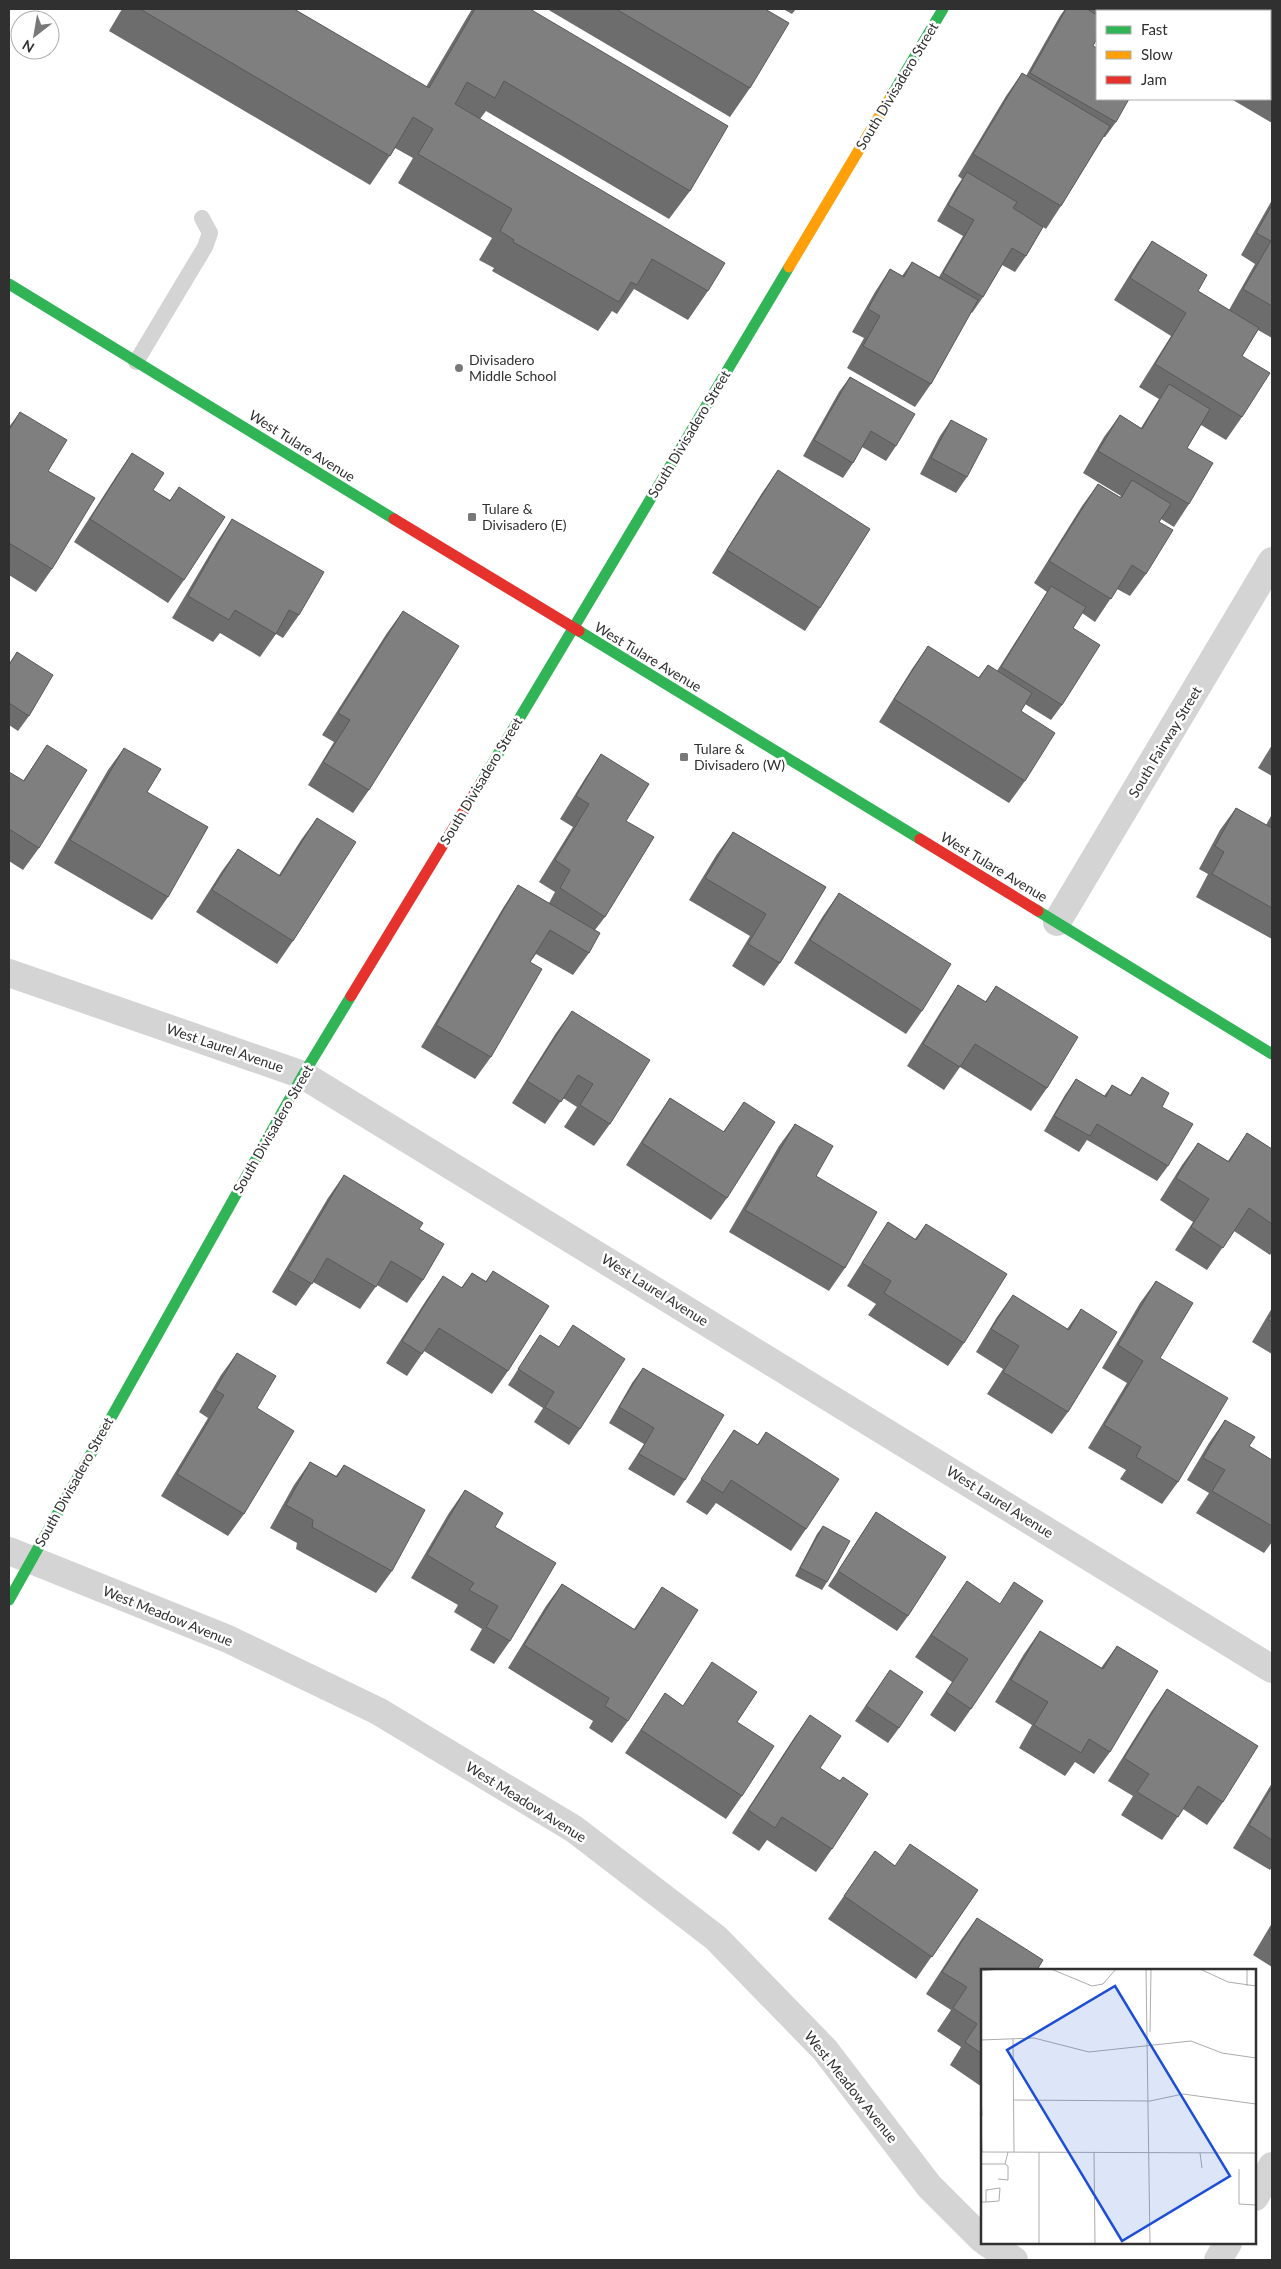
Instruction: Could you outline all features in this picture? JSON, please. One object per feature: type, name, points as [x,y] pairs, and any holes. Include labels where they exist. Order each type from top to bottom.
[{"type":"street","name":"South Divisadero Street","points":[[9,1590],[20,1555],[303,1075],[573,630],[942,9]]},
{"type":"street","name":"West Tulare Avenue","points":[[9,284],[573,630],[1272,1054]]},
{"type":"street","name":"South Fairway Street","points":[[1057,922],[1272,561]]},
{"type":"street","name":"West Laurel Avenue","points":[[9,973],[303,1075],[1272,1669]]},
{"type":"street","name":"South Divisadero Street","points":[[9,1600],[20,1555]]},
{"type":"street","name":"West Meadow Avenue","points":[[20,1555],[228,1639],[378,1711],[574,1829],[716,1938],[824,2050],[930,2186],[981,2238]]},
{"type":"street","points":[[1256,2195],[1272,2166]]},
{"type":"street","points":[[990,2244],[1014,2260]]},
{"type":"street","points":[[1218,2260],[1227,2244]]},
{"type":"lane","points":[[136,362],[205,247],[210,233],[202,218]]},
{"type":"building","points":[[140,9],[294,9],[429,88],[475,9],[530,9],[728,126],[690,191],[504,81],[495,98],[467,82],[455,104],[725,263],[708,291],[652,259],[637,285],[631,282],[619,302],[513,242],[514,240],[500,231],[512,209],[418,154],[433,129],[413,117],[390,156]]},
{"type":"building","points":[[616,9],[765,9],[789,23],[750,88]]},
{"type":"building","points":[[1066,9],[1087,9],[1096,14],[1096,40],[1093,46],[1096,48],[1096,100],[1128,100],[1116,122],[1030,73]]},
{"type":"building","points":[[1133,9],[1152,9],[1151,10]]},
{"type":"building","points":[[1271,43],[1272,44],[1272,102],[1269,100],[1271,100]]},
{"type":"building","points":[[1022,73],[1110,126],[1061,206],[973,154]]},
{"type":"building","points":[[967,172],[1017,202],[1013,208],[1043,227],[1026,256],[1012,248],[983,297],[943,273],[974,220],[948,205]]},
{"type":"building","points":[[1272,205],[1272,306],[1243,289],[1271,241],[1256,233]]},
{"type":"building","points":[[1152,241],[1207,275],[1198,291],[1259,328],[1242,356],[1270,373],[1242,417],[1155,364],[1186,313],[1130,278]]},
{"type":"building","points":[[912,262],[978,300],[931,384],[863,346],[880,316],[868,309],[890,269],[904,277]]},
{"type":"building","points":[[850,377],[915,414],[896,446],[871,431],[853,463],[814,440]]},
{"type":"building","points":[[1169,384],[1210,409],[1187,448],[1213,463],[1189,504],[1098,451],[1120,415],[1142,429]]},
{"type":"building","points":[[20,412],[67,440],[48,471],[95,498],[52,569],[9,543],[9,430]]},
{"type":"building","points":[[951,420],[987,439],[967,477],[931,458]]},
{"type":"building","points":[[132,453],[164,473],[153,490],[170,501],[179,487],[225,517],[184,580],[90,519]]},
{"type":"building","points":[[778,470],[870,529],[820,608],[727,550]]},
{"type":"building","points":[[1132,480],[1171,504],[1159,522],[1173,530],[1146,574],[1132,565],[1111,599],[1049,561],[1098,484],[1121,498]]},
{"type":"building","points":[[232,519],[324,572],[299,615],[289,610],[276,634],[235,610],[229,620],[188,596]]},
{"type":"building","points":[[1051,586],[1086,607],[1073,628],[1100,645],[1062,705],[1001,667]]},
{"type":"building","points":[[403,611],[459,646],[369,790],[323,762],[350,720],[338,713]]},
{"type":"building","points":[[928,646],[979,678],[988,665],[1032,693],[1021,711],[1055,733],[1025,781],[894,699]]},
{"type":"building","points":[[17,652],[53,675],[29,716],[9,703],[9,665]]},
{"type":"building","points":[[47,745],[87,770],[39,848],[9,829],[9,772],[24,781]]},
{"type":"building","points":[[124,748],[161,769],[147,792],[208,827],[168,897],[70,840]]},
{"type":"building","points":[[601,754],[649,784],[626,821],[654,837],[605,917],[560,888],[570,870],[555,860],[589,804],[576,796]]},
{"type":"building","points":[[1236,808],[1272,828],[1272,908],[1212,874],[1224,852],[1215,846]]},
{"type":"building","points":[[317,818],[356,842],[293,941],[212,890],[238,849],[280,876]]},
{"type":"building","points":[[733,832],[826,887],[780,963],[748,944],[766,914],[705,878]]},
{"type":"building","points":[[518,885],[600,933],[589,953],[550,930],[530,962],[542,969],[491,1057],[436,1025]]},
{"type":"building","points":[[839,893],[951,964],[922,1011],[810,940]]},
{"type":"building","points":[[958,985],[986,1002],[996,986],[1078,1037],[1047,1088],[975,1044],[960,1067],[923,1044]]},
{"type":"building","points":[[572,1011],[650,1060],[610,1124],[580,1105],[593,1084],[578,1075],[561,1102],[527,1081]]},
{"type":"building","points":[[1142,1077],[1169,1093],[1162,1107],[1193,1124],[1168,1166],[1097,1124],[1090,1136],[1054,1116],[1076,1079],[1106,1097],[1112,1085],[1131,1096]]},
{"type":"building","points":[[670,1098],[724,1132],[744,1102],[775,1122],[727,1198],[642,1143]]},
{"type":"building","points":[[795,1124],[833,1146],[816,1176],[877,1212],[845,1268],[745,1210]]},
{"type":"building","points":[[1247,1133],[1272,1149],[1272,1224],[1249,1208],[1223,1248],[1191,1227],[1209,1199],[1176,1178],[1198,1143],[1229,1162]]},
{"type":"building","points":[[344,1175],[423,1223],[419,1229],[444,1244],[423,1280],[391,1261],[376,1287],[327,1258],[312,1284],[288,1270]]},
{"type":"building","points":[[888,1222],[916,1240],[926,1224],[1007,1274],[964,1343],[884,1293],[891,1281],[862,1263]]},
{"type":"building","points":[[493,1271],[549,1306],[508,1371],[439,1328],[422,1354],[402,1341],[443,1276],[462,1288],[472,1273],[486,1282]]},
{"type":"building","points":[[1156,1281],[1193,1303],[1160,1358],[1228,1398],[1178,1482],[1136,1457],[1141,1447],[1104,1425],[1143,1361],[1118,1345]]},
{"type":"building","points":[[1013,1295],[1069,1330],[1081,1309],[1117,1332],[1068,1412],[1003,1372],[1019,1346],[991,1329]]},
{"type":"building","points":[[1272,1313],[1272,1322],[1268,1320]]},
{"type":"building","points":[[573,1325],[625,1359],[580,1429],[545,1407],[554,1392],[518,1369],[540,1335],[559,1347]]},
{"type":"building","points":[[237,1353],[276,1376],[257,1408],[294,1431],[244,1514],[177,1474],[224,1395],[215,1390]]},
{"type":"building","points":[[643,1368],[724,1415],[685,1480],[639,1454],[654,1428],[619,1407]]},
{"type":"building","points":[[1225,1420],[1255,1437],[1249,1446],[1272,1460],[1272,1526],[1212,1491],[1225,1470],[1203,1458]]},
{"type":"building","points":[[734,1430],[758,1445],[766,1432],[839,1479],[806,1529],[731,1480],[723,1493],[701,1479]]},
{"type":"building","points":[[310,1462],[337,1477],[344,1465],[425,1510],[392,1571],[312,1527],[313,1520],[286,1505]]},
{"type":"building","points":[[465,1490],[503,1513],[495,1527],[556,1563],[510,1641],[486,1627],[498,1606],[469,1590],[474,1583],[427,1555]]},
{"type":"building","points":[[876,1512],[946,1557],[908,1616],[838,1571]]},
{"type":"building","points":[[823,1526],[850,1541],[827,1582],[800,1568]]},
{"type":"building","points":[[967,1581],[1000,1604],[1014,1582],[1043,1601],[971,1709],[946,1692],[968,1659],[931,1635]]},
{"type":"building","points":[[562,1584],[635,1630],[662,1587],[698,1610],[628,1721],[605,1706],[609,1698],[524,1645]]},
{"type":"building","points":[[1040,1631],[1103,1669],[1117,1646],[1158,1671],[1110,1752],[1089,1739],[1081,1753],[1034,1725],[1048,1702],[1011,1680]]},
{"type":"building","points":[[712,1662],[757,1692],[737,1722],[774,1746],[742,1796],[641,1730],[665,1693],[683,1706]]},
{"type":"building","points":[[890,1670],[923,1692],[899,1728],[866,1706]]},
{"type":"building","points":[[1167,1689],[1258,1746],[1223,1802],[1198,1786],[1178,1817],[1137,1792],[1149,1774],[1124,1758]]},
{"type":"building","points":[[810,1715],[841,1736],[820,1768],[840,1781],[843,1777],[868,1794],[832,1849],[782,1817],[775,1828],[748,1810]]},
{"type":"building","points":[[1272,1787],[1272,1840],[1249,1825]]},
{"type":"building","points":[[910,1844],[978,1890],[932,1957],[844,1896],[875,1851],[895,1866]]},
{"type":"building","points":[[977,1918],[1043,1960],[1038,1969],[981,1969],[981,2053],[965,2042],[977,2024],[953,2008],[967,1987],[942,1972]]},
{"type":"traffic: fast","points":[[893,93],[943,9]]},
{"type":"traffic: fast","points":[[482,781],[789,267]]},
{"type":"traffic: fast","points":[[9,284],[394,519]]},
{"type":"traffic: fast","points":[[579,631],[920,839]]},
{"type":"traffic: fast","points":[[1038,911],[1272,1054]]},
{"type":"traffic: fast","points":[[9,1600],[303,1075],[351,996]]},
{"type":"traffic: slow","points":[[789,267],[893,93]]},
{"type":"traffic: jam","points":[[394,519],[579,631]]},
{"type":"traffic: jam","points":[[351,996],[482,781]]},
{"type":"traffic: jam","points":[[920,839],[1038,911]]},
{"type":"place","name":"Divisadero Middle School","points":[[459,368]]},
{"type":"place","name":"Tulare & Divisadero (E)","points":[[472,517]]},
{"type":"place","name":"Tulare & Divisadero (W)","points":[[684,757]]}]
